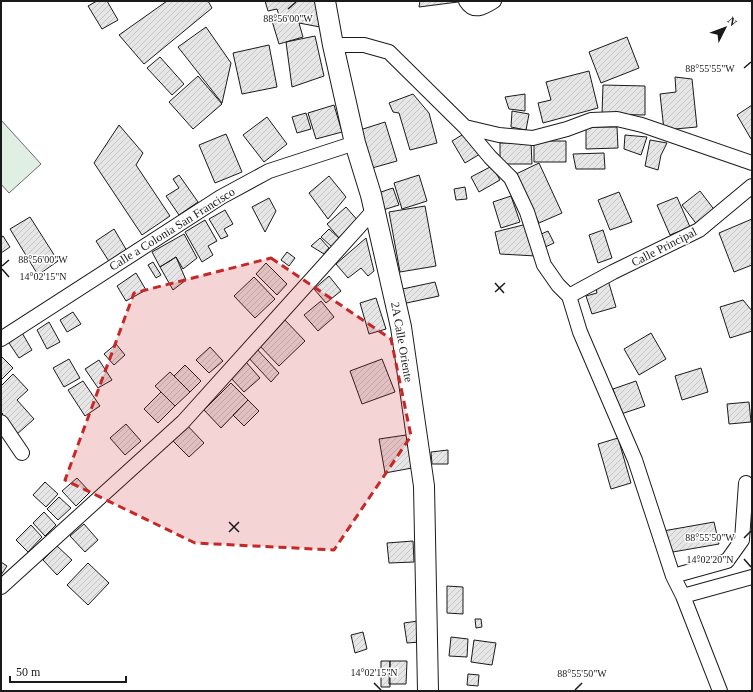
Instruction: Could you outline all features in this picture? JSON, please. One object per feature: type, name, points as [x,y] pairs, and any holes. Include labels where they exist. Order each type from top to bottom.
[{"type":"street","name":"2A Calle Oriente","points":[[325,1],[333,45],[355,143],[371,195],[402,327],[424,486],[428,691]]},
{"type":"street","points":[[466,1],[472,7],[479,9],[494,1]]},
{"type":"street","points":[[333,45],[364,45],[390,52],[465,127],[490,157],[511,178],[528,212],[544,265],[558,285],[569,296],[580,332],[636,460],[673,576],[683,596],[720,691]]},
{"type":"street","points":[[465,127],[499,135],[533,138],[591,120],[617,118],[642,125],[752,163]]},
{"type":"street","name":"Calle a Colonia San Francisco","points":[[1,339],[221,197],[269,171],[355,143]]},
{"type":"street","name":"Calle Principal","points":[[569,296],[613,272],[699,230],[752,186]]},
{"type":"street","points":[[1,588],[184,422],[374,210]]},
{"type":"street","points":[[1,422],[22,453]]},
{"type":"street","points":[[673,576],[727,561],[742,540],[746,483]]},
{"type":"street","points":[[683,596],[752,577]]},
{"type":"highlighted area","points":[[271,258],[391,339],[411,436],[334,550],[195,543],[65,480],[134,293]]},
{"type":"green space","points":[[1,120],[41,164],[9,193],[1,184]]},
{"type":"building","points":[[97,1],[107,1],[118,20],[102,29],[88,6]]},
{"type":"building","points":[[167,1],[208,1],[212,8],[144,64],[119,35]]},
{"type":"building","points":[[265,1],[315,1],[320,27],[299,23],[303,37],[279,44],[272,21],[280,19],[277,9],[268,11]]},
{"type":"building","points":[[420,1],[458,1],[458,2],[419,7]]},
{"type":"building","points":[[206,27],[231,63],[222,103],[178,47]]},
{"type":"building","points":[[315,36],[324,76],[292,87],[286,42]]},
{"type":"building","points":[[627,37],[639,68],[601,83],[589,52]]},
{"type":"building","points":[[269,45],[277,87],[242,94],[233,53]]},
{"type":"building","points":[[160,57],[184,84],[172,95],[147,68]]},
{"type":"building","points":[[589,71],[598,108],[543,123],[538,103],[551,100],[546,82]]},
{"type":"building","points":[[198,76],[222,104],[193,129],[169,102]]},
{"type":"building","points":[[675,77],[692,79],[697,127],[664,130],[660,94],[676,92]]},
{"type":"building","points":[[603,85],[645,86],[645,115],[602,114]]},
{"type":"building","points":[[413,94],[429,113],[437,143],[410,150],[399,113],[393,112],[389,103]]},
{"type":"building","points":[[525,94],[525,111],[509,109],[505,97]]},
{"type":"building","points":[[334,105],[342,132],[316,139],[308,113]]},
{"type":"building","points":[[752,105],[752,138],[751,139],[737,115]]},
{"type":"building","points":[[512,111],[529,114],[526,130],[511,127]]},
{"type":"building","points":[[306,113],[311,129],[297,133],[292,117]]},
{"type":"building","points":[[267,117],[287,144],[264,162],[243,135]]},
{"type":"building","points":[[385,122],[397,161],[372,168],[360,130]]},
{"type":"building","points":[[119,125],[143,153],[136,165],[170,216],[142,235],[94,163]]},
{"type":"building","points":[[586,127],[617,127],[618,148],[586,149]]},
{"type":"building","points":[[467,132],[480,154],[465,163],[452,141]]},
{"type":"building","points":[[226,134],[242,172],[215,183],[199,145]]},
{"type":"building","points":[[625,135],[647,137],[641,155],[624,149]]},
{"type":"building","points":[[650,140],[667,143],[661,155],[658,170],[645,166]]},
{"type":"building","points":[[534,141],[566,141],[566,162],[534,162]]},
{"type":"building","points":[[531,142],[532,164],[500,164],[500,143]]},
{"type":"building","points":[[604,153],[605,169],[576,169],[573,154]]},
{"type":"building","points":[[539,163],[562,213],[539,223],[516,174]]},
{"type":"building","points":[[492,166],[500,180],[479,192],[471,177]]},
{"type":"building","points":[[179,175],[198,202],[179,215],[166,196],[179,188],[173,179]]},
{"type":"building","points":[[419,175],[427,201],[402,209],[394,183]]},
{"type":"building","points":[[329,176],[346,197],[328,219],[309,193]]},
{"type":"building","points":[[465,187],[467,199],[456,200],[454,189]]},
{"type":"building","points":[[393,188],[399,205],[383,210],[378,193]]},
{"type":"building","points":[[700,191],[716,212],[698,226],[682,205]]},
{"type":"building","points":[[619,192],[632,222],[610,230],[598,200]]},
{"type":"building","points":[[511,196],[520,222],[501,228],[493,202]]},
{"type":"building","points":[[677,197],[690,227],[670,235],[657,205]]},
{"type":"building","points":[[269,198],[276,211],[265,232],[252,207]]},
{"type":"building","points":[[425,206],[436,266],[400,272],[389,212]]},
{"type":"building","points":[[346,207],[359,222],[340,239],[327,224]]},
{"type":"building","points":[[225,210],[233,224],[224,229],[228,236],[221,239],[209,219]]},
{"type":"building","points":[[30,217],[58,261],[38,275],[10,229]]},
{"type":"building","points":[[752,219],[752,265],[734,272],[719,233]]},
{"type":"building","points":[[205,220],[217,241],[208,246],[213,255],[202,262],[185,232]]},
{"type":"building","points":[[527,224],[536,256],[500,254],[495,232]]},
{"type":"building","points":[[114,229],[127,251],[110,263],[96,241]]},
{"type":"building","points":[[329,229],[340,239],[332,247],[321,237]]},
{"type":"building","points":[[603,230],[612,258],[598,263],[589,235]]},
{"type":"building","points":[[548,231],[554,243],[543,248],[537,236]]},
{"type":"building","points":[[184,234],[197,258],[183,269],[176,257],[160,267],[152,252]]},
{"type":"building","points":[[3,236],[10,247],[1,253],[1,237]]},
{"type":"building","points":[[320,238],[329,248],[324,254],[311,246]]},
{"type":"building","points":[[366,238],[374,271],[368,276],[361,268],[348,278],[336,264]]},
{"type":"building","points":[[287,252],[295,258],[289,266],[281,260]]},
{"type":"building","points":[[176,257],[186,280],[173,290],[160,267]]},
{"type":"building","points":[[153,262],[161,275],[156,278],[148,265]]},
{"type":"building","points":[[266,263],[287,284],[277,295],[256,274]]},
{"type":"building","points":[[136,273],[146,290],[126,301],[117,286]]},
{"type":"building","points":[[329,276],[341,291],[326,303],[314,289]]},
{"type":"building","points":[[254,277],[275,299],[255,318],[234,296]]},
{"type":"building","points":[[608,280],[616,307],[592,314],[586,296],[597,293],[595,284]]},
{"type":"building","points":[[435,282],[439,296],[402,304],[398,290]]},
{"type":"building","points":[[376,298],[386,329],[369,334],[360,303]]},
{"type":"building","points":[[743,300],[752,311],[752,331],[730,338],[720,307]]},
{"type":"building","points":[[321,301],[334,317],[318,331],[304,315]]},
{"type":"building","points":[[73,312],[81,324],[67,332],[60,320]]},
{"type":"building","points":[[284,319],[305,341],[279,366],[258,344]]},
{"type":"building","points":[[49,322],[60,342],[47,349],[37,330]]},
{"type":"building","points":[[21,331],[32,350],[19,358],[7,340]]},
{"type":"building","points":[[651,333],[666,359],[639,375],[624,349]]},
{"type":"building","points":[[116,344],[125,355],[114,365],[104,354]]},
{"type":"building","points":[[210,347],[223,361],[209,373],[196,360]]},
{"type":"building","points":[[255,347],[279,373],[271,382],[247,356]]},
{"type":"building","points":[[1,356],[13,368],[1,380]]},
{"type":"building","points":[[69,359],[80,378],[64,387],[53,368]]},
{"type":"building","points":[[382,359],[395,392],[362,404],[350,371]]},
{"type":"building","points":[[99,360],[112,380],[98,388],[85,369]]},
{"type":"building","points":[[246,362],[260,378],[244,392],[230,377]]},
{"type":"building","points":[[185,365],[201,381],[190,392],[174,376]]},
{"type":"building","points":[[701,368],[708,392],[682,400],[675,376]]},
{"type":"building","points":[[170,372],[190,392],[175,406],[155,386]]},
{"type":"building","points":[[13,374],[28,390],[17,400],[34,419],[16,435],[1,416],[3,414],[1,412],[1,386]]},
{"type":"building","points":[[83,381],[100,406],[85,416],[68,390]]},
{"type":"building","points":[[636,381],[645,406],[621,414],[613,389]]},
{"type":"building","points":[[231,383],[248,400],[221,428],[204,410]]},
{"type":"building","points":[[161,392],[175,406],[158,423],[144,409]]},
{"type":"building","points":[[248,400],[259,411],[244,426],[233,415]]},
{"type":"building","points":[[749,402],[751,422],[729,424],[727,404]]},
{"type":"building","points":[[184,422],[204,443],[189,457],[169,437]]},
{"type":"building","points":[[126,424],[141,441],[125,455],[110,438]]},
{"type":"building","points":[[406,435],[412,468],[385,473],[379,439]]},
{"type":"building","points":[[618,438],[631,483],[611,489],[598,444]]},
{"type":"building","points":[[448,450],[448,464],[432,464],[431,452]]},
{"type":"building","points":[[77,478],[90,492],[76,506],[62,491]]},
{"type":"building","points":[[45,482],[58,494],[46,507],[33,495]]},
{"type":"building","points":[[59,497],[71,508],[58,520],[47,509]]},
{"type":"building","points":[[44,512],[56,525],[45,536],[33,523]]},
{"type":"building","points":[[714,522],[719,544],[667,553],[663,531]]},
{"type":"building","points":[[84,524],[98,540],[85,552],[70,536]]},
{"type":"building","points":[[31,525],[42,537],[28,552],[16,540]]},
{"type":"building","points":[[413,541],[414,562],[389,563],[387,543]]},
{"type":"building","points":[[57,546],[72,560],[57,575],[43,560]]},
{"type":"building","points":[[1,562],[7,566],[1,575]]},
{"type":"building","points":[[88,563],[109,583],[88,605],[67,585]]},
{"type":"building","points":[[447,586],[463,587],[463,614],[447,613]]},
{"type":"building","points":[[475,619],[481,619],[482,627],[476,628]]},
{"type":"building","points":[[418,621],[420,642],[407,643],[404,623]]},
{"type":"building","points":[[363,632],[367,649],[355,653],[351,635]]},
{"type":"building","points":[[451,637],[468,639],[467,657],[449,656]]},
{"type":"building","points":[[474,640],[496,643],[492,665],[471,662]]},
{"type":"building","points":[[381,661],[390,661],[390,687],[381,687]]},
{"type":"building","points":[[390,661],[407,661],[406,684],[389,684]]},
{"type":"building","points":[[468,674],[479,675],[478,686],[467,685]]}]
